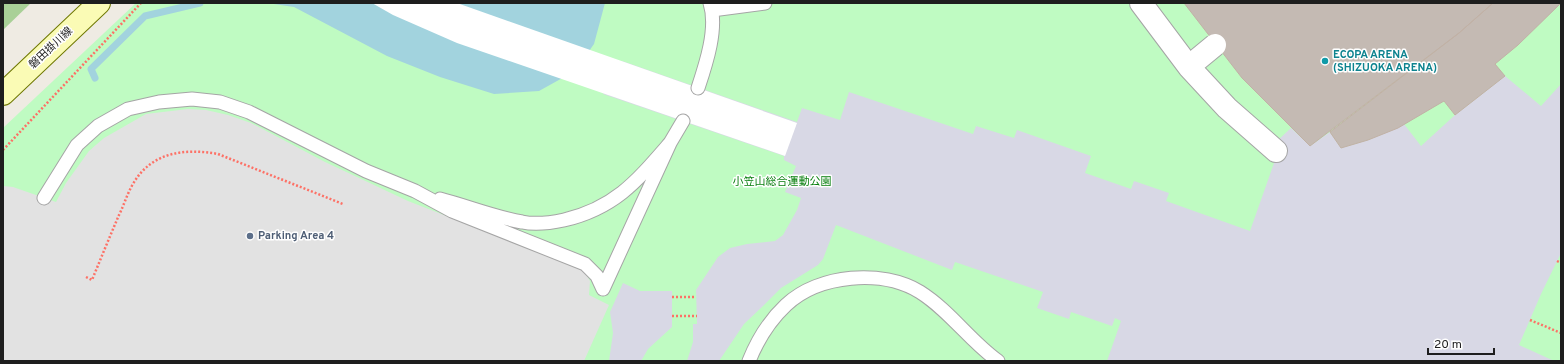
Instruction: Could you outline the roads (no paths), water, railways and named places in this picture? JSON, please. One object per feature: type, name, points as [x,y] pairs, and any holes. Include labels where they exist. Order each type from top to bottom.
[{"type":"main road","name":"磐田掛川線","points":[[3,94],[99,3]]},
{"type":"street","points":[[1141,3],[1194,63],[1227,108],[1276,151]]},
{"type":"street","points":[[1194,63],[1215,45]]},
{"type":"lane","points":[[698,88],[710,55],[711,7],[765,3]]},
{"type":"lane","points":[[44,198],[76,146],[98,126],[128,109],[159,102],[192,99],[220,102],[249,112],[366,171],[415,191],[522,222],[538,224],[554,222],[586,214],[617,198],[646,171],[670,143]]},
{"type":"lane","points":[[415,191],[452,211],[586,264],[598,276],[604,289],[670,143],[683,122]]},
{"type":"lane","points":[[749,361],[760,339],[774,318],[786,304],[803,293],[821,285],[843,280],[865,278],[894,281],[920,292],[939,307],[998,361]]},
{"type":"water","points":[[267,3],[605,3],[594,44],[582,61],[566,76],[539,91],[494,94],[440,77],[387,56],[294,7]]},
{"type":"waterway","points":[[95,78],[91,69],[145,16],[200,3]]},
{"type":"place","name":"ECOPA ARENA (SHIZUOKA ARENA)","points":[[1325,61]]},
{"type":"place","name":"Parking Area 4","points":[[250,236]]},
{"type":"park label","name":"小笠山総合運動公園","points":[[782,182]]}]
